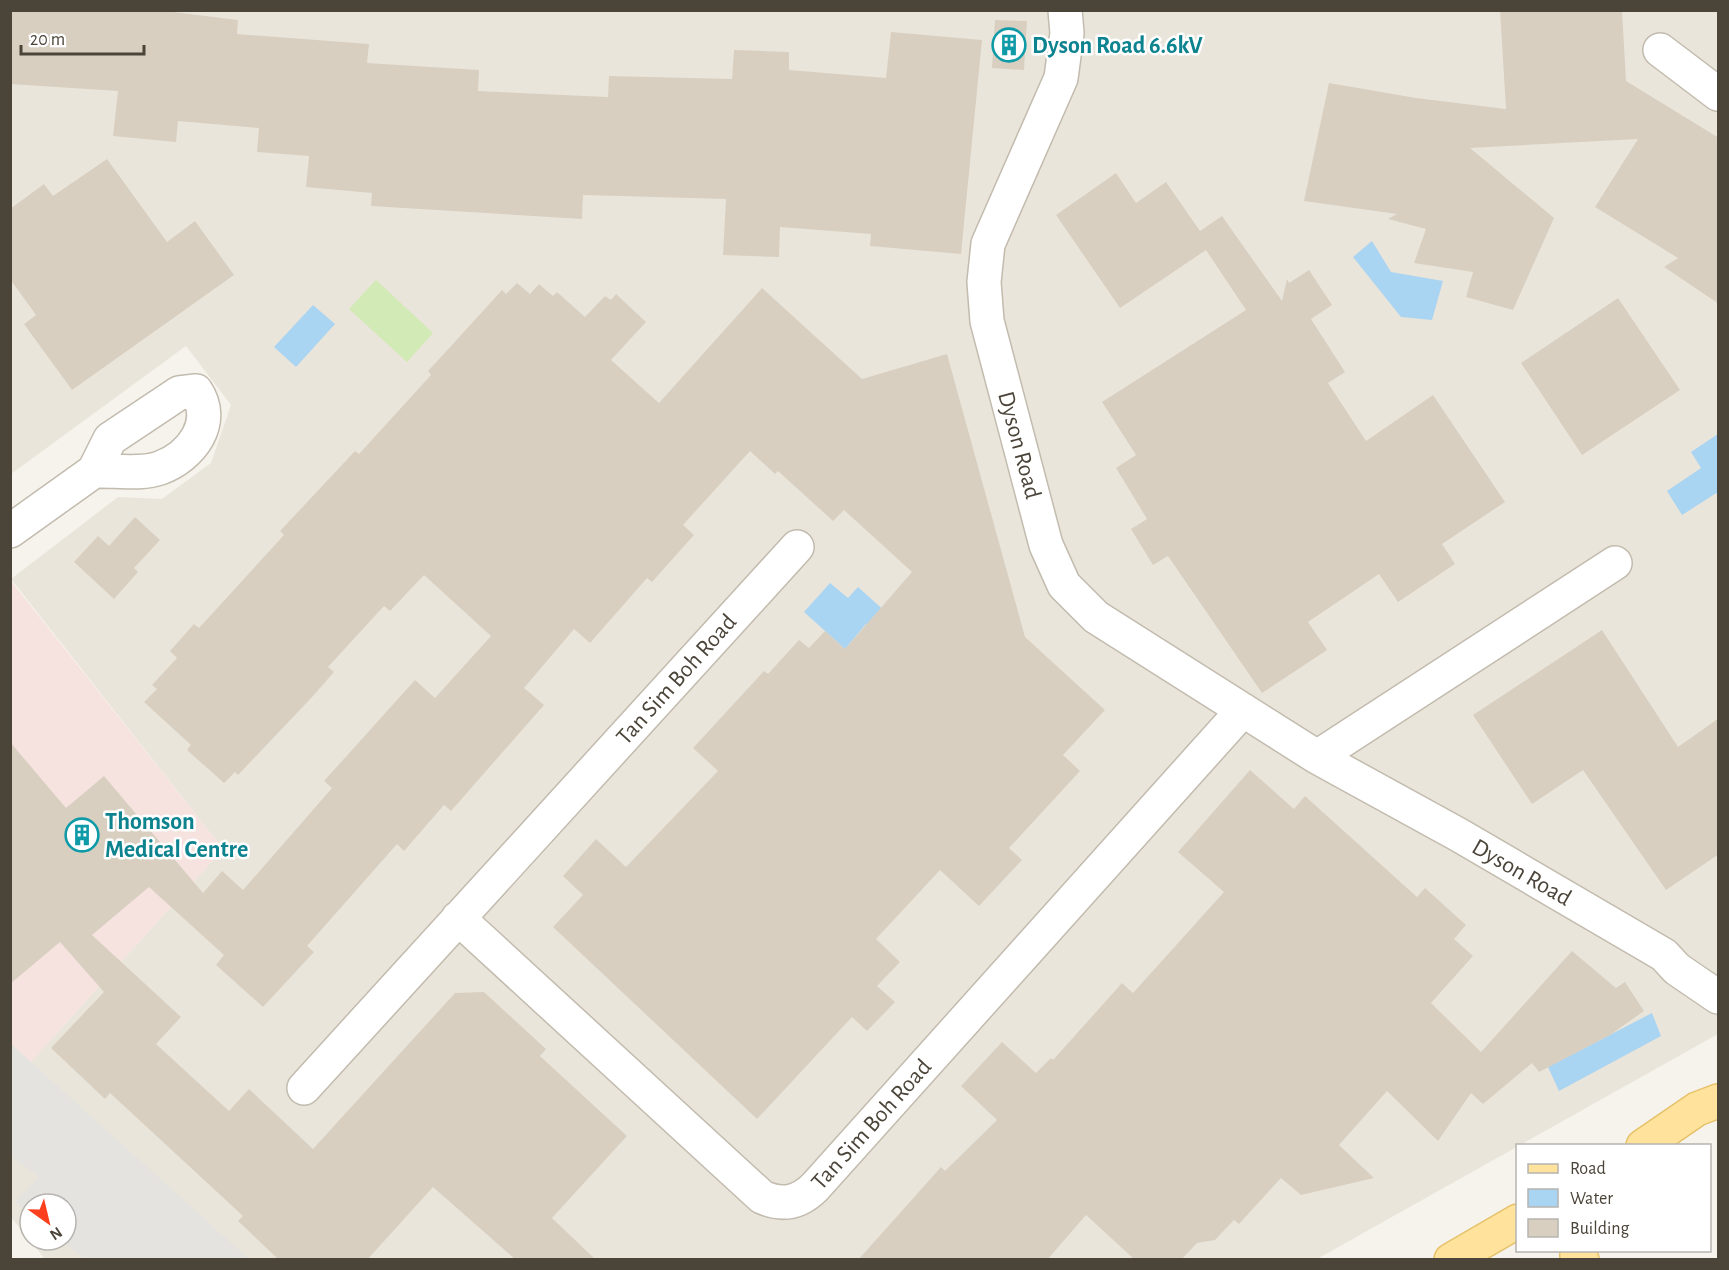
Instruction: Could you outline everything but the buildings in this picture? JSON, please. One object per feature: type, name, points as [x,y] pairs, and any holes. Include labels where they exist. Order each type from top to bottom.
[{"type":"main road","points":[[1646,1144],[1697,1109],[1719,1101]]},
{"type":"main road","points":[[1451,1260],[1516,1222]]},
{"type":"street","name":"Dyson Road","points":[[1065,10],[1067,33],[1060,78],[988,244],[984,282],[990,332],[1046,545],[1064,585],[1096,617],[1317,757],[1459,835],[1664,955],[1677,969],[1719,997]]},
{"type":"street","points":[[1660,50],[1719,94]]},
{"type":"street","points":[[10,531],[94,471]]},
{"type":"street","name":"Tan Sim Boh Road","points":[[304,1088],[797,547]]},
{"type":"street","points":[[1317,757],[1615,563]]},
{"type":"street","name":"Tan Sim Boh Road","points":[[458,918],[762,1197],[784,1203],[796,1200],[815,1187],[1243,710]]},
{"type":"shaded area","points":[[11,11],[1718,11],[1718,1034],[1522,1144],[1516,1144],[1516,1147],[1317,1259],[45,1259],[39,1252],[78,1252],[78,1192],[18,1192],[18,1226],[11,1217],[11,1084],[223,849],[11,579],[118,497],[162,499],[211,463],[231,405],[186,346],[11,474]]},
{"type":"shaded area","points":[[11,581],[223,849],[11,1084]]},
{"type":"shaded area","points":[[11,1044],[249,1259],[85,1259],[76,1252],[78,1252],[78,1192],[25,1192],[39,1177],[11,1156]]},
{"type":"green space","points":[[376,280],[433,333],[407,362],[349,309]]},
{"type":"water","points":[[1372,241],[1391,272],[1443,281],[1432,320],[1401,317],[1353,257]]},
{"type":"water","points":[[313,305],[335,324],[296,367],[274,347]]},
{"type":"water","points":[[1718,434],[1718,492],[1682,515],[1667,491],[1701,468],[1691,452]]},
{"type":"water","points":[[830,583],[848,598],[858,587],[899,624],[866,624],[845,649],[804,612]]},
{"type":"water","points":[[1652,1013],[1661,1036],[1559,1091],[1548,1067]]},
{"type":"place","name":"Dyson Road 6.6kV","points":[[1009,45]]},
{"type":"place","name":"Thomson Medical Centre","points":[[82,835]]}]
